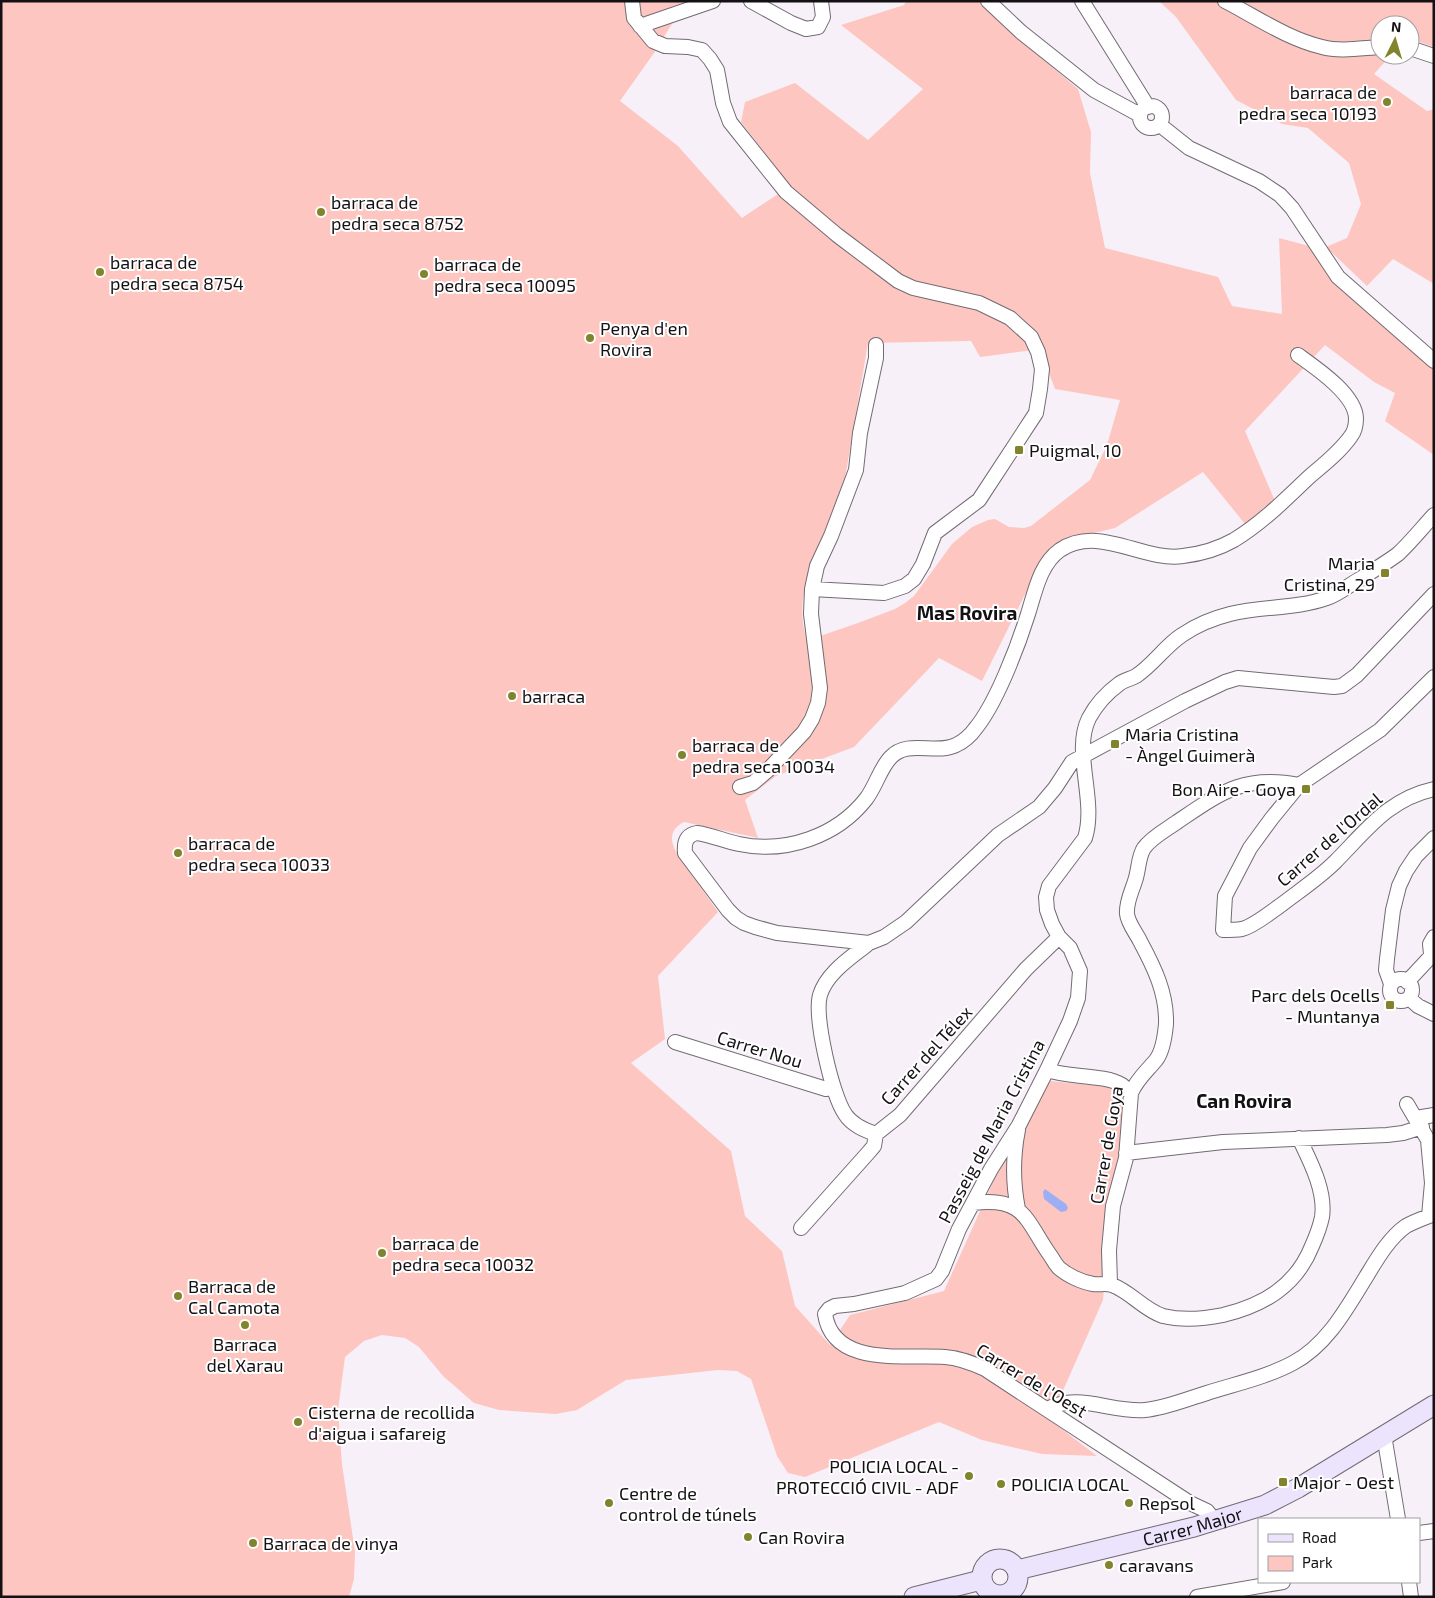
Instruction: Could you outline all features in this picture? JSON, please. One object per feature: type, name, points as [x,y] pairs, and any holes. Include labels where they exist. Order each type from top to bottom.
[{"type":"street","points":[[632,1],[634,18],[653,41],[665,46],[702,50],[717,70],[723,103],[730,122],[786,192],[898,281],[913,288],[979,303],[1010,318],[1031,337],[1038,352],[1042,369],[1036,413],[979,500],[936,533],[923,564],[914,579],[906,586],[884,593],[812,589]]},
{"type":"street","points":[[640,26],[712,1]]},
{"type":"street","points":[[751,1],[806,29],[818,27],[823,17],[821,1]]},
{"type":"street","points":[[988,1],[1021,32],[1094,90],[1144,111]]},
{"type":"street","points":[[1082,1],[1144,111],[1141,122],[1146,127],[1153,128],[1160,124],[1189,148],[1259,181],[1280,195],[1297,215],[1338,277],[1434,361]]},
{"type":"street","points":[[1225,1],[1292,36],[1323,48],[1370,48]]},
{"type":"street","points":[[1420,51],[1434,56]]},
{"type":"street","points":[[740,787],[752,783],[767,771],[804,732],[812,720],[818,703],[820,688],[810,614],[812,589],[817,566],[832,536],[856,470],[860,432],[876,358],[876,345]]},
{"type":"street","points":[[869,943],[777,933],[755,927],[736,918],[687,857],[684,846],[686,839],[692,834],[697,833],[741,844],[764,846],[812,839],[832,830],[853,814],[873,790],[887,762],[902,749],[947,747],[961,742],[975,730],[987,711],[1009,664],[1028,616],[1037,585],[1048,562],[1060,550],[1071,545],[1095,541],[1116,544],[1145,553],[1180,557],[1197,554],[1233,540],[1269,514],[1342,448],[1355,429],[1355,410],[1348,398],[1325,375],[1298,355]]},
{"type":"street","name":"Passeig de Maria Cristina","points":[[825,1314],[835,1306],[854,1304],[905,1292],[936,1279],[944,1266],[959,1229],[991,1169],[1019,1125],[1070,1021],[1078,998],[1080,971],[1070,948],[1059,938],[1047,910],[1046,897],[1049,886],[1085,838],[1089,822],[1089,806],[1084,736],[1089,719],[1098,705],[1119,683],[1136,676],[1181,636],[1215,619],[1230,614],[1281,608],[1329,597],[1397,554],[1434,515]]},
{"type":"street","points":[[801,1228],[874,1146],[876,1134],[866,1131],[851,1122],[842,1109],[833,1087],[819,1010],[820,996],[828,978],[869,943],[906,922],[998,835],[1039,807],[1055,788],[1072,762],[1185,700],[1238,678],[1321,687],[1342,686],[1357,675],[1434,594]]},
{"type":"street","points":[[1299,785],[1380,730],[1434,677]]},
{"type":"street","name":"Carrer de Goya","points":[[1110,1284],[1113,1206],[1123,1174],[1131,1093],[1135,1084],[1157,1059],[1161,1049],[1166,1022],[1163,995],[1156,971],[1128,917],[1128,902],[1136,878],[1141,853],[1145,846],[1154,838],[1181,818],[1224,792],[1259,781],[1299,785]]},
{"type":"street","name":"Carrer de l'Ordal","points":[[1299,785],[1250,848],[1225,896],[1223,930],[1243,929],[1270,913],[1309,885],[1334,863],[1375,819],[1416,794],[1434,789]]},
{"type":"street","points":[[1409,998],[1401,1001],[1395,1000],[1390,993],[1391,984],[1386,970],[1393,910],[1399,886],[1406,871],[1416,856],[1434,838]]},
{"type":"street","points":[[1408,982],[1432,953],[1430,944],[1434,936]]},
{"type":"street","name":"Carrer del Télex","points":[[876,1134],[900,1116],[1026,969],[1059,938]]},
{"type":"street","points":[[1391,984],[1399,980],[1408,982],[1412,989],[1409,998]]},
{"type":"street","points":[[1409,998],[1418,1006],[1432,1013]]},
{"type":"street","name":"Carrer Nou","points":[[675,1042],[826,1089],[833,1087]]},
{"type":"street","points":[[1047,1070],[1102,1079],[1121,1085],[1131,1093]]},
{"type":"street","points":[[1048,1409],[1064,1402],[1127,1410],[1154,1409],[1252,1379],[1293,1363],[1302,1357],[1326,1336],[1376,1260],[1393,1238],[1406,1227],[1431,1215],[1432,1183],[1428,1140],[1407,1104]]},
{"type":"street","points":[[1126,1153],[1223,1142],[1387,1136],[1403,1133],[1434,1115]]},
{"type":"street","points":[[1019,1125],[1016,1139],[1015,1178],[1015,1197],[1018,1209],[1034,1227],[1044,1248],[1058,1267],[1073,1277],[1091,1284],[1110,1284],[1128,1293],[1155,1312],[1182,1320],[1213,1317],[1245,1310],[1276,1293],[1304,1265],[1316,1238],[1322,1218],[1321,1194],[1299,1138]]},
{"type":"street","points":[[973,1203],[987,1201],[1018,1209]]},
{"type":"street","name":"Carrer de l'Oest","points":[[825,1314],[829,1332],[848,1347],[877,1355],[946,1357],[964,1360],[985,1370],[1048,1409],[1190,1503],[1207,1511],[1216,1521]]},
{"type":"street","name":"Carrer Major","points":[[1017,1570],[1194,1527],[1265,1505],[1298,1488],[1434,1405]]},
{"type":"street","points":[[1384,1435],[1398,1518]]},
{"type":"street","points":[[1190,1503],[1194,1527]]},
{"type":"street","points":[[1420,1533],[1434,1531]]},
{"type":"street","points":[[996,1559],[1008,1561],[1017,1570],[1018,1581],[1016,1587],[1011,1592],[998,1596],[987,1591],[981,1580],[986,1565],[996,1559]]},
{"type":"street","points":[[914,1597],[981,1580]]},
{"type":"street","points":[[1197,1597],[1277,1583]]},
{"type":"street","points":[[1409,1583],[1412,1597]]},
{"type":"green space","points":[[1,1],[686,1],[654,53],[620,101],[678,146],[742,218],[790,186],[741,122],[745,102],[795,83],[868,140],[923,89],[841,25],[904,5],[906,1],[980,1],[1005,27],[1078,89],[1091,132],[1090,173],[1105,248],[1218,277],[1232,306],[1282,314],[1279,238],[1309,246],[1434,361],[1434,455],[1385,421],[1395,393],[1374,382],[1325,345],[1245,431],[1281,515],[1249,529],[1203,472],[1115,528],[1060,541],[1041,562],[982,681],[939,658],[854,747],[776,776],[745,800],[758,838],[684,822],[673,833],[672,841],[675,850],[718,912],[658,976],[665,1039],[631,1063],[731,1151],[745,1216],[782,1251],[795,1306],[830,1345],[850,1315],[944,1291],[994,1180],[1050,1081],[1109,1087],[1127,1104],[1127,1152],[1111,1202],[1103,1300],[1050,1420],[1097,1456],[1042,1454],[982,1440],[939,1422],[805,1477],[788,1473],[777,1456],[751,1379],[737,1371],[718,1370],[626,1380],[577,1410],[556,1414],[499,1410],[474,1403],[443,1376],[419,1347],[405,1338],[382,1335],[364,1341],[345,1357],[338,1410],[342,1464],[355,1552],[354,1579],[349,1597],[1,1597]],"holes":[[[971,341],[980,357],[1040,349],[1055,389],[1120,400],[1107,445],[1090,480],[1031,526],[1024,528],[1009,527],[995,519],[972,527],[952,544],[914,596],[895,609],[823,635],[806,637],[802,612],[805,587],[809,570],[844,484],[868,343]]]},
{"type":"green space","points":[[1159,1],[1434,1],[1434,47],[1420,42],[1420,15],[1370,15],[1370,65],[1382,65],[1374,74],[1427,111],[1434,109],[1434,284],[1393,259],[1367,286],[1326,247],[1347,238],[1361,204],[1349,163],[1308,128],[1282,124],[1236,100],[1176,17]]},
{"type":"water","points":[[1045,1189],[1066,1204],[1068,1208],[1066,1211],[1061,1212],[1044,1199],[1043,1192]]},
{"type":"place","name":"barraca de pedra seca 10193","points":[[1387,102]]},
{"type":"place","name":"barraca de pedra seca 8752","points":[[321,212]]},
{"type":"place","name":"barraca de pedra seca 8754","points":[[100,272]]},
{"type":"place","name":"barraca de pedra seca 10095","points":[[424,274]]},
{"type":"place","name":"Penya d'en Rovira","points":[[590,338]]},
{"type":"place","name":"Puigmal, 10","points":[[1019,450]]},
{"type":"place","name":"Maria Cristina, 29","points":[[1385,573]]},
{"type":"place","name":"barraca","points":[[512,696]]},
{"type":"place","name":"Maria Cristina - Àngel Guimerà","points":[[1115,744]]},
{"type":"place","name":"barraca de pedra seca 10034","points":[[682,755]]},
{"type":"place","name":"Bon Aire - Goya","points":[[1306,789]]},
{"type":"place","name":"barraca de pedra seca 10033","points":[[178,853]]},
{"type":"place","name":"Parc dels Ocells - Muntanya","points":[[1390,1005]]},
{"type":"place","name":"barraca de pedra seca 10032","points":[[382,1253]]},
{"type":"place","name":"Barraca de Cal Camota","points":[[178,1296]]},
{"type":"place","name":"Barraca del Xarau","points":[[245,1325]]},
{"type":"place","name":"Cisterna de recollida d'aigua i safareig","points":[[298,1422]]},
{"type":"place","name":"POLICIA LOCAL - PROTECCIÓ CIVIL - ADF","points":[[969,1476]]},
{"type":"place","name":"Major - Oest","points":[[1283,1482]]},
{"type":"place","name":"POLICIA LOCAL","points":[[1001,1484]]},
{"type":"place","name":"Centre de control de túnels","points":[[609,1503]]},
{"type":"place","name":"Repsol","points":[[1129,1503]]},
{"type":"place","name":"Can Rovira","points":[[748,1537]]},
{"type":"place","name":"Barraca de vinya","points":[[253,1543]]},
{"type":"place","name":"caravans","points":[[1109,1565]]},
{"type":"district","name":"Mas Rovira","points":[[967,612]]},
{"type":"district","name":"Can Rovira","points":[[1244,1100]]}]
